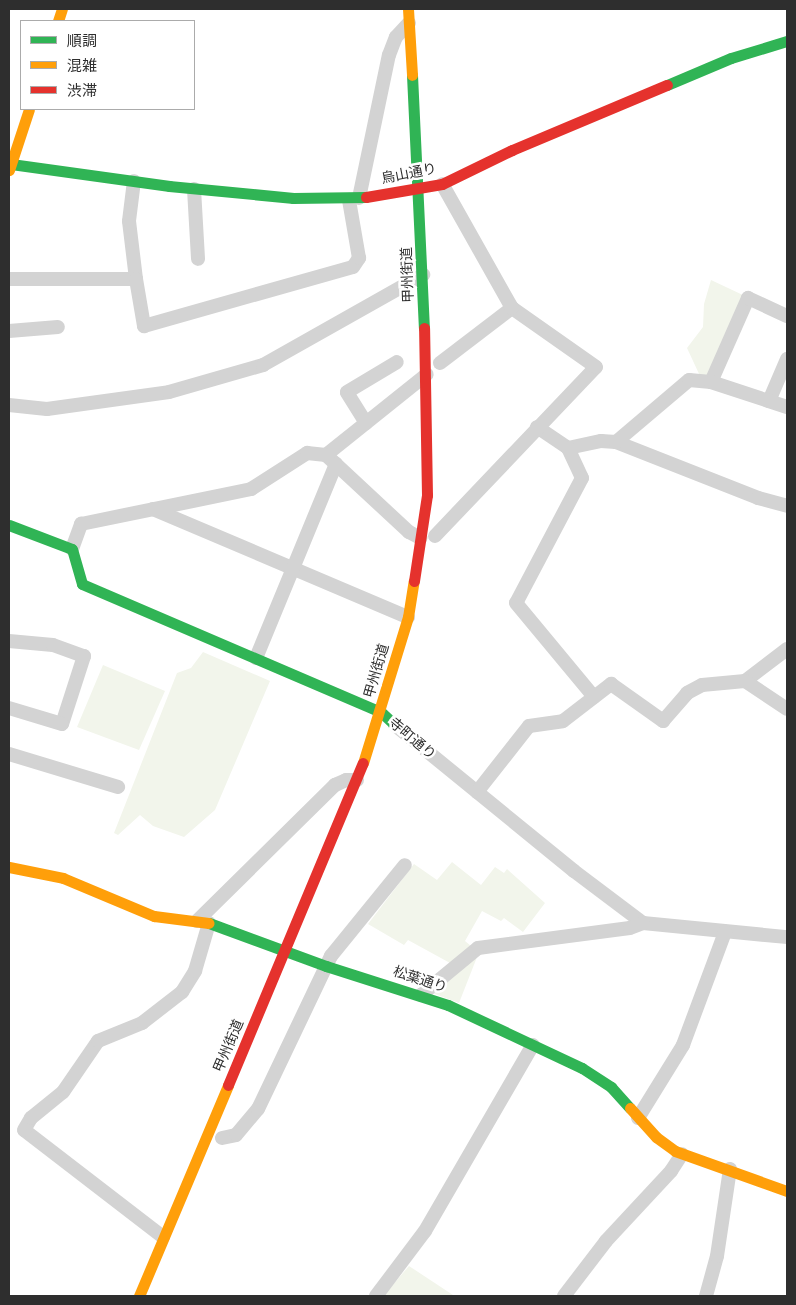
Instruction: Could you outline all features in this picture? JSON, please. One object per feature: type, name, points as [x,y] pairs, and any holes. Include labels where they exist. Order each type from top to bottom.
[{"type":"main road","name":"甲州街道","points":[[408,9],[416,26],[427,118]]},
{"type":"main road","name":"甲州街道","points":[[416,26],[432,200]]},
{"type":"main road","name":"烏山通り","points":[[10,167],[194,189],[293,198],[354,199],[430,183],[730,58],[787,41]]},
{"type":"main road","points":[[10,167],[14,136],[28,110]]},
{"type":"main road","name":"甲州街道","points":[[430,183],[431,273],[436,369]]},
{"type":"main road","name":"甲州街道","points":[[139,1296],[286,952],[357,780],[381,712],[408,617],[427,495],[439,344]]},
{"type":"main road","points":[[435,540],[439,510]]},
{"type":"main road","points":[[9,525],[72,550]]},
{"type":"main road","name":"寺町通り","points":[[72,550],[82,584],[381,712],[392,732]]},
{"type":"main road","points":[[392,732],[400,706]]},
{"type":"main road","name":"松葉通り","points":[[9,867],[63,878],[154,916],[203,922],[286,952],[298,961],[326,966],[421,995],[582,1068],[611,1087],[656,1137],[682,1154],[730,1169],[787,1191]]},
{"type":"main road","points":[[298,961],[306,944]]},
{"type":"main road","points":[[220,1143],[230,1120]]},
{"type":"street","points":[[134,181],[129,221],[144,326],[353,267],[359,258],[354,199],[389,55],[396,37],[416,26]]},
{"type":"street","points":[[430,183],[512,308],[596,367],[537,427],[435,540]]},
{"type":"street","points":[[194,189],[198,259]]},
{"type":"street","points":[[9,405],[48,409],[152,395],[263,364],[431,273]]},
{"type":"street","points":[[9,279],[136,279]]},
{"type":"street","points":[[711,382],[748,298],[787,316]]},
{"type":"street","points":[[256,658],[292,569],[331,460],[366,423],[512,308]]},
{"type":"street","points":[[9,330],[58,327]]},
{"type":"street","points":[[769,401],[787,359]]},
{"type":"street","points":[[366,423],[348,392],[398,362]]},
{"type":"street","points":[[616,442],[689,380],[711,382],[787,407]]},
{"type":"street","points":[[537,427],[568,448],[582,478],[516,603],[594,697]]},
{"type":"street","points":[[568,448],[602,441],[616,442],[758,498],[787,506]]},
{"type":"street","points":[[72,550],[81,524],[250,489],[306,453],[331,460],[409,532],[420,538]]},
{"type":"street","points":[[153,509],[408,617]]},
{"type":"street","points":[[9,641],[53,645],[84,656],[62,724],[9,708]]},
{"type":"street","points":[[477,792],[529,726],[563,721],[611,684],[663,721],[688,693],[702,685],[745,681],[787,649]]},
{"type":"street","points":[[745,681],[787,708]]},
{"type":"street","name":"寺町通り","points":[[392,732],[477,792],[643,923]]},
{"type":"street","points":[[9,754],[118,787]]},
{"type":"street","points":[[164,1237],[24,1130],[31,1118],[63,1092],[98,1041],[142,1023],[182,992],[195,971],[203,922],[335,785],[346,780],[357,780]]},
{"type":"street","points":[[220,1143],[236,1134],[258,1109],[308,1009],[326,966],[346,936],[405,865]]},
{"type":"street","points":[[421,995],[478,948],[630,928],[643,923],[787,937]]},
{"type":"street","points":[[638,1118],[684,1045],[724,932]]},
{"type":"street","points":[[376,1296],[425,1231],[533,1045]]},
{"type":"street","points":[[564,1296],[606,1241],[671,1171],[682,1154]]},
{"type":"street","points":[[706,1296],[717,1256],[730,1169]]},
{"type":"shaded area","points":[[711,280],[745,296],[711,375],[700,376],[687,348],[703,327],[704,304]]},
{"type":"shaded area","points":[[203,652],[270,681],[215,810],[184,837],[153,826],[140,815],[118,835],[114,833],[177,673],[191,668]]},
{"type":"shaded area","points":[[103,665],[165,691],[139,750],[77,727]]},
{"type":"shaded area","points":[[452,862],[481,885],[495,867],[504,873],[507,869],[545,903],[523,932],[504,918],[501,921],[482,911],[465,941],[471,946],[450,963],[408,940],[404,945],[368,924],[414,864],[437,880]]},
{"type":"shaded area","points":[[479,952],[459,1003],[432,993]]},
{"type":"shaded area","points":[[409,1266],[453,1295],[384,1295]]},
{"type":"traffic: fast","points":[[667,85],[731,58],[787,41]]},
{"type":"traffic: fast","points":[[412,75],[424,328]]},
{"type":"traffic: fast","points":[[11,164],[169,186],[293,198],[366,197]]},
{"type":"traffic: fast","points":[[9,525],[72,549],[82,584],[381,712],[395,725]]},
{"type":"traffic: fast","points":[[209,923],[326,966],[448,1005],[582,1068],[611,1087],[630,1108]]},
{"type":"traffic: slow","points":[[58,20],[62,9]]},
{"type":"traffic: slow","points":[[408,9],[412,75]]},
{"type":"traffic: slow","points":[[9,170],[29,110]]},
{"type":"traffic: slow","points":[[363,763],[408,617],[414,581]]},
{"type":"traffic: slow","points":[[9,867],[63,878],[154,916],[209,923]]},
{"type":"traffic: slow","points":[[139,1296],[228,1085]]},
{"type":"traffic: slow","points":[[630,1108],[656,1137],[675,1151],[787,1191]]},
{"type":"traffic: jam","points":[[366,197],[442,184],[512,150],[667,85]]},
{"type":"traffic: jam","points":[[414,581],[427,495],[424,328]]},
{"type":"traffic: jam","points":[[228,1085],[363,763]]}]
